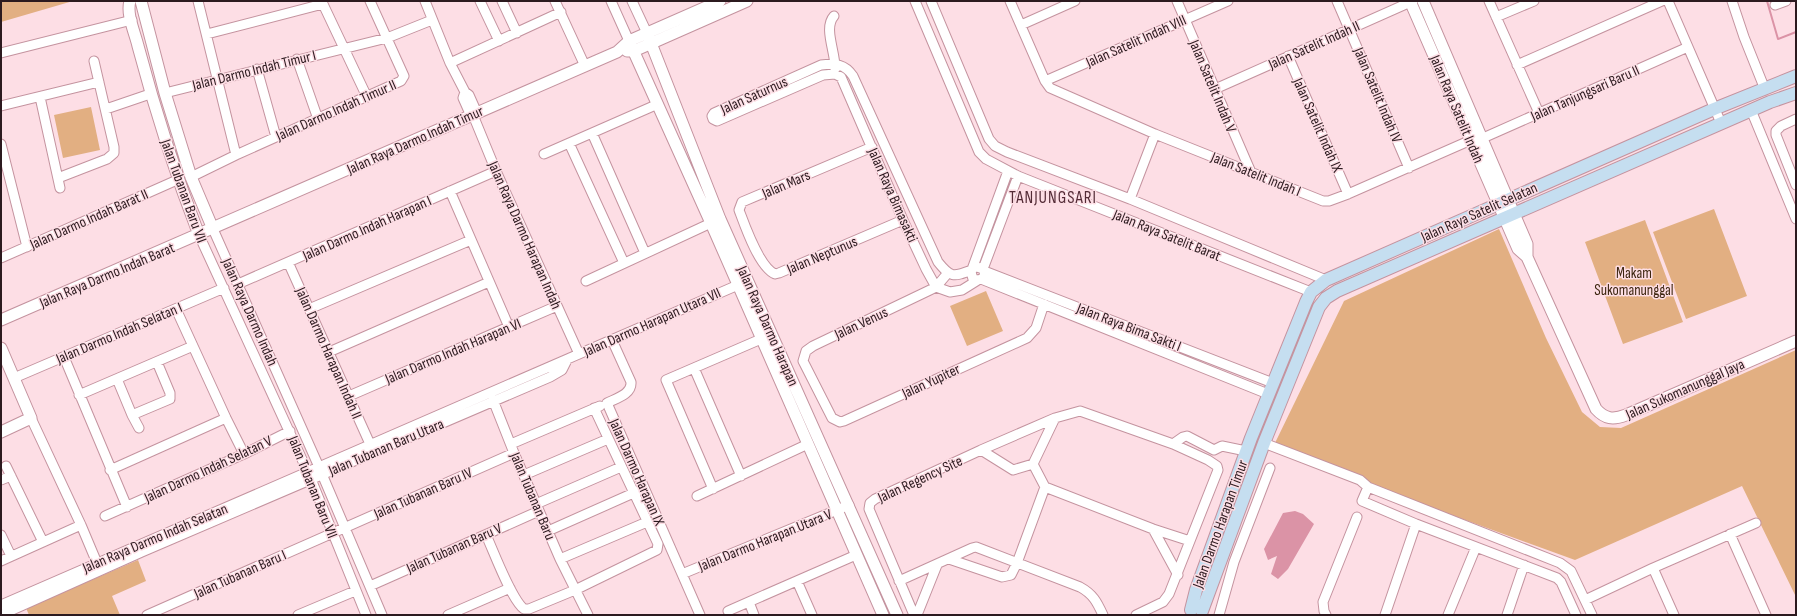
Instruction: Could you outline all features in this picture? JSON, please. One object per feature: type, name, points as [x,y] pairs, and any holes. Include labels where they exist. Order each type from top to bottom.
[{"type":"main road","name":"Jalan Raya Satelit Selatan","points":[[1251,438],[1311,292],[1326,280],[1764,87],[1796,76]]},
{"type":"main road","name":"Jalan Raya Satelit Selatan","points":[[1264,443],[1319,307],[1326,298],[1338,291],[1509,215],[1751,110],[1796,93]]},
{"type":"main road","points":[[1251,438],[1264,443]]},
{"type":"main road","name":"Jalan Darmo Harapan Timur","points":[[1193,613],[1196,590],[1251,438]]},
{"type":"main road","name":"Jalan Darmo Harapan Timur","points":[[1193,613],[1264,443]]},
{"type":"street","name":"Jalan Tubanan Baru VII","points":[[130,1],[129,6],[132,20],[150,94],[178,180],[199,235],[310,475],[366,615]]},
{"type":"street","name":"Jalan Raya Darmo Indah","points":[[140,1],[165,93],[191,177],[382,615]]},
{"type":"street","points":[[198,1],[236,154]]},
{"type":"street","name":"Jalan Darmo Indah Timur II","points":[[191,177],[236,154],[401,82],[404,78],[370,1]]},
{"type":"street","name":"Jalan Raya Darmo Harapan Indah","points":[[425,1],[450,63],[465,92],[463,98],[474,115],[496,171],[579,354]]},
{"type":"street","points":[[480,1],[499,41]]},
{"type":"street","points":[[502,1],[516,33]]},
{"type":"street","points":[[555,1],[585,66]]},
{"type":"street","points":[[611,1],[633,46]]},
{"type":"street","points":[[632,1],[647,39]]},
{"type":"street","points":[[647,39],[720,1]]},
{"type":"street","points":[[647,39],[747,1]]},
{"type":"street","name":"Jalan Raya Satelit Barat","points":[[915,1],[979,152],[986,159],[1018,176],[1311,292]]},
{"type":"street","name":"Jalan Raya Satelit Barat","points":[[931,1],[989,140],[995,146],[1130,199],[1326,280]]},
{"type":"street","points":[[1010,1],[1045,81]]},
{"type":"street","points":[[1020,25],[1075,1]]},
{"type":"street","name":"Jalan Satelit Indah V","points":[[1178,1],[1250,170]]},
{"type":"street","name":"Jalan Satelit Indah VIII","points":[[1045,81],[1228,1]]},
{"type":"street","name":"Jalan Satelit Indah IV","points":[[1337,1],[1409,168]]},
{"type":"street","name":"Jalan Satelit Indah II","points":[[1215,89],[1411,1]]},
{"type":"street","name":"Jalan Raya Satelit Indah","points":[[1411,1],[1482,138],[1503,201]]},
{"type":"street","name":"Jalan Raya Satelit Indah","points":[[1423,1],[1471,140],[1509,215]]},
{"type":"street","points":[[1489,1],[1539,113]]},
{"type":"street","points":[[1496,17],[1534,1]]},
{"type":"street","points":[[1517,65],[1662,1]]},
{"type":"street","points":[[1668,1],[1721,123]]},
{"type":"street","points":[[1732,1],[1744,37],[1764,87]]},
{"type":"street","points":[[1775,5],[1786,1]]},
{"type":"street","points":[[207,34],[321,3],[324,6],[367,97]]},
{"type":"street","points":[[450,63],[561,12]]},
{"type":"street","points":[[834,16],[828,28],[835,64],[835,74]]},
{"type":"street","points":[[1,53],[132,20]]},
{"type":"street","name":"Jalan Darmo Indah Timur I","points":[[165,93],[386,38],[432,20]]},
{"type":"street","name":"Jalan Raya Darmo Indah Timur","points":[[213,229],[647,39]]},
{"type":"street","name":"Jalan Raya Darmo Harapan","points":[[647,39],[720,219],[897,615]]},
{"type":"street","name":"Jalan Raya Darmo Harapan","points":[[633,46],[712,222],[761,339],[883,615]]},
{"type":"street","name":"Jalan Tanjungsari Baru II","points":[[1482,138],[1688,47]]},
{"type":"street","name":"Jalan Satelit Indah IX","points":[[1288,56],[1348,194]]},
{"type":"street","points":[[297,59],[318,118]]},
{"type":"street","points":[[58,178],[107,159],[114,153],[106,109],[94,61]]},
{"type":"street","name":"Jalan Saturnus","points":[[835,64],[821,65],[714,113],[712,116],[713,119],[717,121],[822,75],[835,74]]},
{"type":"street","name":"Jalan Raya Bimasakti","points":[[835,64],[845,67],[853,76],[938,262],[947,274]]},
{"type":"street","points":[[257,69],[276,137]]},
{"type":"street","name":"Jalan Raya Bimasakti","points":[[835,74],[843,78],[903,220],[936,287]]},
{"type":"street","name":"Jalan Satelit Indah I","points":[[1045,81],[1050,88],[1054,90],[1156,134],[1250,170],[1323,201],[1329,201],[1348,194],[1471,140]]},
{"type":"street","points":[[1,106],[99,82]]},
{"type":"street","points":[[106,109],[150,94]]},
{"type":"street","points":[[40,97],[60,188]]},
{"type":"street","points":[[544,154],[658,104]]},
{"type":"street","points":[[1751,110],[1796,219]]},
{"type":"street","points":[[1796,119],[1781,126],[1776,131],[1776,135],[1796,185]]},
{"type":"street","points":[[592,133],[646,253]]},
{"type":"street","points":[[1130,199],[1156,134]]},
{"type":"street","points":[[569,143],[624,263]]},
{"type":"street","points":[[1,144],[27,247]]},
{"type":"street","name":"Jalan Mars","points":[[754,244],[739,210],[742,202],[872,147]]},
{"type":"street","name":"Jalan Darmo Indah Harapan I","points":[[238,284],[496,171]]},
{"type":"street","points":[[982,275],[972,277],[972,269],[1008,171]]},
{"type":"street","points":[[936,287],[950,292],[962,290],[982,275],[1018,176]]},
{"type":"street","name":"Jalan Darmo Indah Barat II","points":[[1,258],[178,180]]},
{"type":"street","points":[[450,191],[509,327]]},
{"type":"street","name":"Jalan Sukomanunggal Jaya","points":[[1509,215],[1518,248],[1527,257],[1596,408],[1601,415],[1611,419],[1626,415],[1796,341]]},
{"type":"street","name":"Jalan Neptunus","points":[[754,244],[768,270],[775,274],[903,220]]},
{"type":"street","points":[[586,281],[712,222]]},
{"type":"street","name":"Jalan Raya Darmo Indah Barat","points":[[1,320],[213,229]]},
{"type":"street","points":[[309,309],[470,240]]},
{"type":"street","name":"Jalan Darmo Harapan Indah II","points":[[288,262],[370,444]]},
{"type":"street","points":[[947,274],[960,274],[972,269]]},
{"type":"street","name":"Jalan Venus","points":[[816,387],[803,361],[803,356],[809,348],[936,287],[947,274]]},
{"type":"street","name":"Jalan Raya Bima Sakti I","points":[[982,275],[1044,304],[1268,394]]},
{"type":"street","name":"Jalan Raya Bima Sakti I","points":[[982,275],[1273,383]]},
{"type":"street","points":[[329,352],[489,282]]},
{"type":"street","name":"Jalan Darmo Harapan Utara VII","points":[[438,419],[579,354],[738,284]]},
{"type":"street","name":"Jalan Darmo Indah Selatan I","points":[[14,378],[224,288]]},
{"type":"street","name":"Jalan Yupiter","points":[[816,387],[832,418],[840,422],[844,421],[1027,338],[1036,328],[1044,304]]},
{"type":"street","name":"Jalan Darmo Indah Harapan VI","points":[[349,396],[557,306]]},
{"type":"street","points":[[176,309],[244,454]]},
{"type":"street","points":[[714,489],[666,381],[667,379],[761,339]]},
{"type":"street","name":"Jalan Darmo Harapan IX","points":[[612,340],[631,382],[631,386],[628,392],[607,403],[700,615]]},
{"type":"street","points":[[79,395],[193,346]]},
{"type":"street","points":[[1,348],[31,418],[82,525],[96,563]]},
{"type":"street","name":"Jalan Darmo Indah Selatan V","points":[[64,357],[110,470],[127,507]]},
{"type":"street","name":"Jalan Tubanan Baru Utara","points":[[1,615],[320,470],[438,419],[493,400],[560,372],[567,360]]},
{"type":"street","points":[[132,415],[170,399],[170,393],[157,362]]},
{"type":"street","points":[[694,368],[741,476]]},
{"type":"street","points":[[1241,383],[1246,372]]},
{"type":"street","points":[[117,379],[138,428]]},
{"type":"street","name":"Jalan Tubanan Baru","points":[[493,400],[560,559],[588,615]]},
{"type":"street","name":"Jalan Tubanan Baru IV","points":[[332,533],[607,403]]},
{"type":"street","points":[[486,535],[510,588],[520,606],[524,610],[575,590],[654,552],[658,548],[594,408]]},
{"type":"street","name":"Jalan Regency Site","points":[[914,615],[869,509],[870,503],[875,499],[981,450],[1055,418],[1074,412],[1084,412],[1173,444],[1208,460]]},
{"type":"street","points":[[1,432],[31,418]]},
{"type":"street","points":[[110,470],[226,418]]},
{"type":"street","points":[[1055,418],[1033,464],[1045,487],[1153,529],[1190,541]]},
{"type":"street","points":[[320,470],[370,444],[438,419]]},
{"type":"street","name":"Jalan Darmo Indah Selatan V","points":[[105,516],[244,454],[290,431]]},
{"type":"street","points":[[1173,444],[1187,436],[1214,450]]},
{"type":"street","points":[[524,475],[608,439]]},
{"type":"street","points":[[1264,443],[1360,480],[1368,487],[1560,563],[1571,571],[1592,615]]},
{"type":"street","points":[[698,496],[808,444]]},
{"type":"street","points":[[1136,615],[1167,598],[1178,575],[1218,470],[1217,466],[1208,460],[1214,450],[1222,446],[1246,451]]},
{"type":"street","name":"Jalan Regency Site","points":[[981,450],[1013,470],[1033,464]]},
{"type":"street","points":[[6,466],[43,542]]},
{"type":"street","name":"Jalan Tubanan Baru V","points":[[370,586],[486,535],[538,507],[620,467]]},
{"type":"street","points":[[1219,615],[1234,562],[1270,468]]},
{"type":"street","name":"Jalan Raya Darmo Indah Selatan","points":[[1,605],[96,563],[310,475]]},
{"type":"street","points":[[1,480],[11,476]]},
{"type":"street","points":[[949,559],[1007,577],[1011,575],[1017,563],[1045,487]]},
{"type":"street","points":[[1368,487],[1362,500],[1416,524],[1550,575],[1560,582],[1576,615]]},
{"type":"street","points":[[548,531],[634,494],[644,488]]},
{"type":"street","name":"Jalan Darmo Harapan Utara V","points":[[682,574],[849,505]]},
{"type":"street","points":[[1323,614],[1324,602],[1357,517]]},
{"type":"street","points":[[560,559],[647,522]]},
{"type":"street","points":[[1585,600],[1653,568],[1756,523]]},
{"type":"street","points":[[1385,615],[1416,524]]},
{"type":"street","points":[[1,561],[82,525]]},
{"type":"street","points":[[1153,529],[1178,575]]},
{"type":"street","name":"Jalan Tubanan Baru I","points":[[147,615],[332,533]]},
{"type":"street","points":[[1730,534],[1766,615]]},
{"type":"street","points":[[1,535],[12,556]]},
{"type":"street","points":[[1448,615],[1476,546]]},
{"type":"street","points":[[899,581],[976,547],[1080,587],[1096,598],[1103,615]]},
{"type":"street","points":[[728,611],[856,555]]},
{"type":"street","points":[[1550,575],[1560,563]]},
{"type":"street","points":[[917,615],[936,565]]},
{"type":"street","points":[[1507,615],[1524,565]]},
{"type":"street","points":[[1653,568],[1674,615]]},
{"type":"street","points":[[1560,582],[1571,571]]},
{"type":"street","points":[[797,581],[812,615]]},
{"type":"street","points":[[448,615],[510,588]]},
{"type":"street","points":[[298,615],[356,591]]},
{"type":"street","points":[[749,602],[754,615]]},
{"type":"green space","points":[[1,1],[73,1],[1,22]]},
{"type":"green space","points":[[91,107],[100,150],[63,158],[54,115]]},
{"type":"green space","points":[[1714,209],[1747,296],[1686,319],[1653,232]]},
{"type":"green space","name":"Makam Sukomanunggal","points":[[1645,220],[1683,322],[1623,344],[1585,242]]},
{"type":"green space","points":[[1499,229],[1546,338],[1582,412],[1600,427],[1621,428],[1796,350],[1796,597],[1742,486],[1575,560],[1416,502],[1275,443],[1344,301]]},
{"type":"green space","points":[[986,291],[1003,331],[967,346],[950,306]]},
{"type":"green space","points":[[138,560],[146,581],[112,596],[120,615],[29,615],[26,608]]},
{"type":"shaded area","points":[[1295,511],[1303,514],[1314,524],[1288,569],[1278,579],[1271,574],[1277,556],[1268,560],[1264,549],[1283,513]]},
{"type":"waterway","points":[[1767,1],[1778,39],[1796,32]]},
{"type":"district","name":"TANJUNGSARI","points":[[1053,197]]}]
